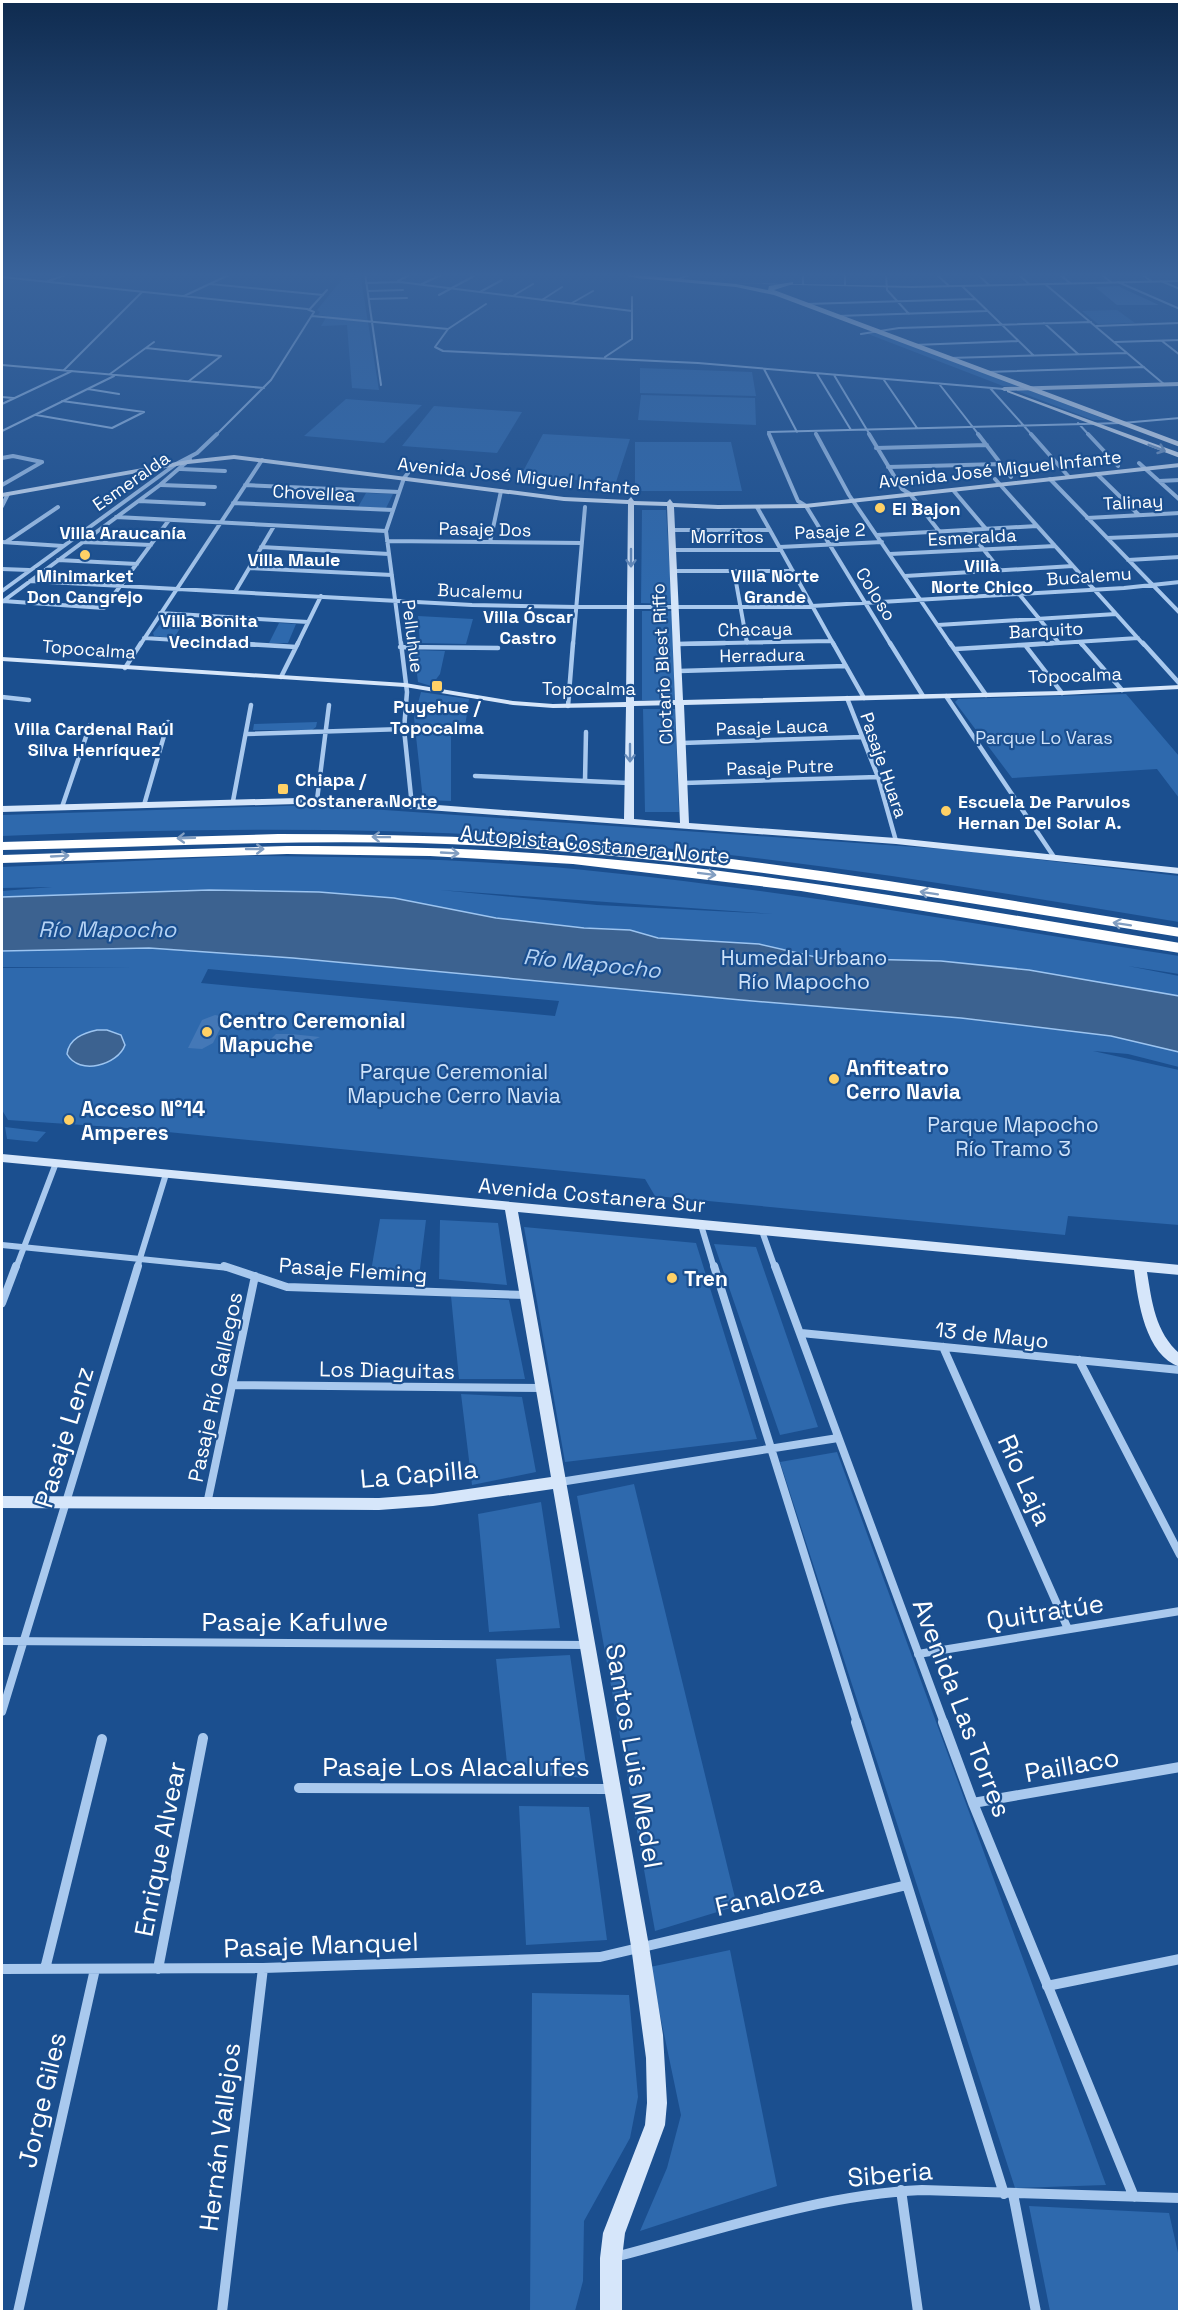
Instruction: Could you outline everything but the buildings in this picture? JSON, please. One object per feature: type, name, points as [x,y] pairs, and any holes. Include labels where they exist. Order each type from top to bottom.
[{"type":"highway","name":"Autopista Costanera Norte","points":[[2,846],[189,838],[313,837],[454,840],[558,846],[692,858],[785,870],[1179,933]]},
{"type":"highway","name":"Autopista Costanera Norte","points":[[2,859],[170,851],[292,849],[422,852],[569,860],[795,885],[1179,948]]},
{"type":"main road","points":[[983,381],[1179,458]]},
{"type":"main road","points":[[1011,381],[1179,445]]},
{"type":"street","points":[[2,404],[51,381]]},
{"type":"street","points":[[2,431],[104,381]]},
{"type":"street","points":[[177,381],[264,388]]},
{"type":"street","name":"Esmeralda","points":[[189,460],[269,381]]},
{"type":"street","points":[[380,381],[381,385]]},
{"type":"street","points":[[771,381],[797,432]]},
{"type":"street","points":[[821,381],[851,430]]},
{"type":"street","points":[[837,381],[902,489],[910,494],[939,531]]},
{"type":"street","points":[[885,381],[917,428]]},
{"type":"street","points":[[895,381],[1004,389],[1179,384]]},
{"type":"street","points":[[1160,381],[1165,385]]},
{"type":"street","points":[[940,385],[1011,477]]},
{"type":"street","points":[[990,388],[1067,474]]},
{"type":"street","points":[[87,389],[119,394]]},
{"type":"street","points":[[2,396],[14,398]]},
{"type":"street","points":[[35,415],[112,428],[144,412],[62,401]]},
{"type":"street","points":[[805,506],[798,501],[768,432],[1122,423],[1179,418]]},
{"type":"street","points":[[1078,423],[1118,466]]},
{"type":"street","points":[[815,431],[851,498],[986,695]]},
{"type":"street","points":[[876,448],[987,445]]},
{"type":"street","points":[[202,448],[218,454]]},
{"type":"street","name":"Avenida José Miguel Infante","points":[[4,493],[218,454],[285,458],[564,499],[757,507],[805,506],[902,489],[1050,479],[1118,466],[1179,465]]},
{"type":"street","points":[[2,458],[7,456],[42,462],[2,485]]},
{"type":"street","name":"Avenida José Miguel Infante","points":[[4,493],[178,467],[189,460],[222,458],[262,460],[631,502]]},
{"type":"street","name":"Avenida José Miguel Infante","points":[[670,504],[798,501],[910,494],[953,490],[997,482],[1011,477],[1097,474],[1179,458]]},
{"type":"street","points":[[125,668],[262,460]]},
{"type":"street","points":[[888,467],[1001,464]]},
{"type":"street","points":[[1142,466],[1179,500]]},
{"type":"street","points":[[178,467],[225,471]]},
{"type":"street","name":"Esmeralda","points":[[2,591],[162,474],[178,467]]},
{"type":"street","name":"Esmeralda","points":[[2,601],[116,518],[178,467]]},
{"type":"street","points":[[153,469],[162,474]]},
{"type":"street","points":[[1097,474],[1139,515]]},
{"type":"street","name":"Pelluhue","points":[[406,476],[386,531],[407,700],[404,729],[412,806]]},
{"type":"street","points":[[1050,479],[1179,613]]},
{"type":"street","points":[[1159,481],[1179,480]]},
{"type":"street","points":[[997,482],[1179,686]]},
{"type":"street","points":[[160,484],[215,487]]},
{"type":"street","points":[[245,485],[399,492]]},
{"type":"street","points":[[953,490],[986,529]]},
{"type":"street","points":[[490,542],[501,491]]},
{"type":"street","points":[[2,506],[4,493]]},
{"type":"street","points":[[138,501],[204,504]]},
{"type":"street","name":"Clotario Blest Riffo","points":[[629,821],[631,502]]},
{"type":"street","name":"Chovellea","points":[[233,503],[393,510]]},
{"type":"street","name":"Clotario Blest Riffo","points":[[670,504],[685,826]]},
{"type":"street","name":"Coloso","points":[[805,506],[923,696]]},
{"type":"street","points":[[4,542],[58,507]]},
{"type":"street","points":[[568,706],[585,507]]},
{"type":"street","points":[[757,507],[864,698]]},
{"type":"street","name":"Talinay","points":[[1087,518],[1179,513]]},
{"type":"street","points":[[116,518],[386,531]]},
{"type":"street","points":[[2,601],[101,609],[107,606],[169,520]]},
{"type":"street","points":[[235,592],[274,526]]},
{"type":"street","points":[[877,535],[1037,526]]},
{"type":"street","points":[[672,530],[770,530]]},
{"type":"street","points":[[968,530],[1000,570]]},
{"type":"street","points":[[1107,538],[1179,535]]},
{"type":"street","name":"Pasaje Dos","points":[[387,541],[582,543]]},
{"type":"street","points":[[4,542],[63,546]]},
{"type":"street","points":[[83,542],[151,545]]},
{"type":"street","name":"Pasaje 2","points":[[780,549],[882,542]]},
{"type":"street","name":"Esmeralda","points":[[890,555],[1055,546]]},
{"type":"street","points":[[261,547],[389,554]]},
{"type":"street","name":"Morritos","points":[[673,550],[780,549]]},
{"type":"street","points":[[1128,560],[1179,557]]},
{"type":"street","points":[[58,560],[137,564]]},
{"type":"street","points":[[905,576],[1073,566]]},
{"type":"street","points":[[249,568],[392,575]]},
{"type":"street","points":[[2,569],[30,571]]},
{"type":"street","points":[[674,571],[793,571]]},
{"type":"street","points":[[734,571],[747,643]]},
{"type":"street","name":"Bucalemu","points":[[30,581],[395,601],[576,607],[812,606],[1094,590],[1179,582]]},
{"type":"street","points":[[1020,594],[1059,643]]},
{"type":"street","points":[[281,677],[321,597]]},
{"type":"street","points":[[160,614],[308,622]]},
{"type":"street","points":[[938,625],[1116,614]]},
{"type":"street","points":[[144,638],[296,647]]},
{"type":"street","name":"Barquito","points":[[955,649],[1138,638]]},
{"type":"street","name":"Chacaya","points":[[678,644],[832,640]]},
{"type":"street","points":[[1080,642],[1122,690]]},
{"type":"street","points":[[1025,645],[1062,693]]},
{"type":"street","points":[[400,647],[498,648]]},
{"type":"street","name":"Topocalma","points":[[2,659],[405,685],[525,704],[568,706],[1062,693],[1179,686]]},
{"type":"street","name":"Herradura","points":[[679,671],[846,666]]},
{"type":"street","points":[[946,696],[1054,858]]},
{"type":"street","points":[[2,698],[29,700]]},
{"type":"street","name":"Pasaje Huara","points":[[847,699],[878,777],[896,841]]},
{"type":"street","points":[[233,801],[251,705]]},
{"type":"street","points":[[317,800],[329,705]]},
{"type":"street","points":[[144,805],[168,722]]},
{"type":"street","points":[[62,807],[90,725]]},
{"type":"street","points":[[246,734],[404,729]]},
{"type":"street","points":[[585,781],[586,732]]},
{"type":"street","name":"Pasaje Lauca","points":[[682,743],[862,737]]},
{"type":"street","points":[[475,776],[630,783]]},
{"type":"street","name":"Pasaje Putre","points":[[684,783],[878,777]]},
{"type":"street","points":[[2,809],[317,800],[896,841],[1179,871]]},
{"type":"street","name":"Avenida Costanera Sur","points":[[2,1158],[1179,1270]]},
{"type":"street","points":[[2,1303],[56,1163]]},
{"type":"street","name":"Pasaje Lenz","points":[[2,1712],[166,1174]]},
{"type":"street","name":"Santos Luis Medel","points":[[511,1207],[640,1946],[657,2065],[658,2106],[648,2145],[617,2221],[611,2258],[611,2312]]},
{"type":"street","points":[[701,1225],[907,1886],[1008,2194],[1036,2312]]},
{"type":"street","name":"Avenida Las Torres","points":[[762,1231],[973,1803],[1134,2197]]},
{"type":"street","name":"Pasaje Fleming","points":[[2,1245],[233,1268],[294,1287],[526,1295]]},
{"type":"street","points":[[1140,1267],[1148,1318],[1154,1334],[1160,1345],[1179,1362]]},
{"type":"street","name":"Pasaje Río Gallegos","points":[[207,1504],[255,1276]]},
{"type":"street","name":"13 de Mayo","points":[[801,1333],[1179,1370]]},
{"type":"street","name":"Río Laja","points":[[943,1347],[1068,1629]]},
{"type":"street","points":[[1079,1360],[1179,1555]]},
{"type":"street","name":"Los Diaguitas","points":[[232,1385],[543,1388]]},
{"type":"street","name":"La Capilla","points":[[2,1503],[317,1505],[405,1503],[559,1482],[838,1438]]},
{"type":"street","name":"Quitratúe","points":[[918,1654],[1179,1611]]},
{"type":"street","name":"Pasaje Kafulwe","points":[[2,1641],[587,1644]]},
{"type":"street","name":"Enrique Alvear","points":[[158,1969],[203,1738]]},
{"type":"street","points":[[45,1969],[102,1739]]},
{"type":"street","name":"Paillaco","points":[[973,1803],[1179,1767]]},
{"type":"street","name":"Pasaje Los Alacalufes","points":[[299,1788],[613,1788]]},
{"type":"street","name":"Fanaloza","points":[[640,1946],[907,1886]]},
{"type":"street","name":"Pasaje Manquel","points":[[2,1969],[262,1968],[600,1957],[640,1946]]},
{"type":"street","points":[[1047,1986],[1179,1959]]},
{"type":"street","name":"Hernán Vallejos","points":[[222,2312],[262,1968]]},
{"type":"street","name":"Jorge Giles","points":[[18,2312],[95,1969]]},
{"type":"street","points":[[901,2190],[918,2312]]},
{"type":"street","name":"Siberia","points":[[611,2258],[805,2207],[901,2190],[1179,2198]]},
{"type":"green space","points":[[351,381],[378,381],[379,390],[352,388]]},
{"type":"green space","points":[[640,381],[753,381],[756,396],[640,393]]},
{"type":"green space","points":[[990,381],[1006,381],[1020,386],[1003,386]]},
{"type":"green space","points":[[1017,391],[1031,391],[1107,420],[1093,420]]},
{"type":"green space","points":[[641,395],[755,398],[756,425],[638,420]]},
{"type":"green space","points":[[346,399],[422,405],[384,443],[304,436]]},
{"type":"green space","points":[[434,406],[522,412],[497,453],[402,446]]},
{"type":"green space","points":[[543,434],[630,439],[616,482],[520,477]]},
{"type":"green space","points":[[635,442],[731,442],[742,491],[635,491]]},
{"type":"green space","points":[[366,493],[393,494],[386,508],[358,507]]},
{"type":"green space","points":[[642,510],[666,510],[672,604],[641,603]]},
{"type":"green space","points":[[642,611],[672,611],[675,700],[642,700]]},
{"type":"green space","points":[[167,616],[187,617],[174,638],[154,636],[153,633]]},
{"type":"green space","points":[[418,616],[473,619],[466,644],[420,643]]},
{"type":"green space","points":[[279,623],[296,624],[288,643],[269,643]]},
{"type":"green space","points":[[414,650],[445,651],[440,674],[431,686],[418,682]]},
{"type":"green space","points":[[421,692],[469,699],[465,727],[451,728],[451,801],[423,800],[414,718]]},
{"type":"green space","name":"Parque Lo Varas","points":[[1126,694],[1179,756],[1179,798],[1157,769],[1012,778],[955,702],[958,699]]},
{"type":"green space","points":[[643,709],[675,709],[679,812],[645,812]]},
{"type":"green space","points":[[317,722],[316,727],[312,730],[253,730],[254,724]]},
{"type":"green space","points":[[313,805],[957,850],[1179,876],[1179,922],[830,868],[690,851],[543,838],[311,830],[156,831],[2,836],[2,815]]},
{"type":"green space","points":[[244,856],[379,858],[513,864],[748,889],[1179,956],[1179,974],[1128,966],[1179,976],[1179,1067],[1128,1054],[1093,1051],[1179,1070],[1179,1225],[1068,1216],[1065,1235],[655,1196],[645,1179],[127,1128],[8,1120],[2,1110],[2,968],[133,967],[2,967],[2,891],[52,887],[2,888],[2,867]],"holes":[[[440,890],[774,914],[597,905]],[[208,969],[559,1001],[555,1016],[201,983]]]},
{"type":"green space","points":[[5,1127],[46,1132],[37,1142],[7,1139]]},
{"type":"green space","points":[[380,1219],[426,1220],[419,1277],[370,1277]]},
{"type":"green space","points":[[440,1220],[498,1223],[507,1285],[439,1279]]},
{"type":"green space","points":[[524,1227],[696,1243],[757,1439],[565,1462]]},
{"type":"green space","points":[[714,1244],[756,1247],[818,1427],[780,1435]]},
{"type":"green space","points":[[451,1296],[509,1300],[525,1379],[459,1379]]},
{"type":"green space","points":[[461,1394],[522,1397],[536,1472],[472,1485]]},
{"type":"green space","points":[[837,1452],[1106,2185],[1015,2188],[780,1462]]},
{"type":"green space","points":[[634,1484],[737,1906],[655,1931],[577,1496]]},
{"type":"green space","points":[[541,1502],[560,1628],[489,1632],[478,1514]]},
{"type":"green space","points":[[570,1655],[588,1778],[508,1773],[496,1659]]},
{"type":"green space","points":[[519,1806],[589,1807],[607,1940],[526,1945]]},
{"type":"green space","points":[[730,1950],[777,2186],[640,2231],[667,2168],[681,2115],[650,1967]]},
{"type":"green space","points":[[532,1993],[629,1995],[638,2097],[630,2138],[584,2221],[583,2281],[575,2311],[530,2311]]},
{"type":"green space","points":[[1029,2206],[1169,2213],[1179,2257],[1179,2311],[1050,2311]]},
{"type":"water","name":"Humedal Urbano Río Mapocho","points":[[209,890],[319,892],[394,898],[496,918],[584,928],[630,930],[658,938],[759,944],[820,958],[941,961],[1029,970],[1179,996],[1179,1052],[1111,1036],[961,1018],[293,958],[149,948],[2,951],[2,897]]},
{"type":"water","points":[[97,1030],[107,1030],[121,1035],[125,1045],[121,1052],[115,1058],[98,1065],[80,1065],[73,1061],[67,1054],[74,1040]]},
{"type":"place","name":"El Bajon","points":[[880,508]]},
{"type":"place","name":"Minimarket Don Cangrejo","points":[[85,555]]},
{"type":"place","name":"Puyehue / Topocalma","points":[[437,686]]},
{"type":"place","name":"Chiapa / Costanera Norte","points":[[283,789]]},
{"type":"place","name":"Escuela De Parvulos Hernan Del Solar A.","points":[[946,811]]},
{"type":"place","name":"Centro Ceremonial Mapuche","points":[[207,1032]]},
{"type":"place","name":"Anfiteatro Cerro Navia","points":[[834,1079]]},
{"type":"place","name":"Acceso N°14 Amperes","points":[[69,1120]]},
{"type":"place","name":"Tren","points":[[672,1278]]},
{"type":"district","name":"Villa Araucanía","points":[[123,532]]},
{"type":"district","name":"Villa Maule","points":[[294,559]]},
{"type":"district","name":"Villa Norte Chico","points":[[982,575]]},
{"type":"district","name":"Villa Norte Grande","points":[[775,585]]},
{"type":"district","name":"Villa Óscar Castro","points":[[528,626]]},
{"type":"district","name":"Villa Bonita Vecindad","points":[[209,630]]},
{"type":"district","name":"Villa Cardenal Raúl Silva Henríquez","points":[[94,738]]},
{"type":"water label","name":"Río Mapocho","points":[[107,929]]},
{"type":"water label","name":"Río Mapocho","points":[[592,963]]},
{"type":"park label","name":"Parque Ceremonial Mapuche Cerro Navia","points":[[454,1083]]},
{"type":"park label","name":"Parque Mapocho Río Tramo 3","points":[[1013,1136]]}]
